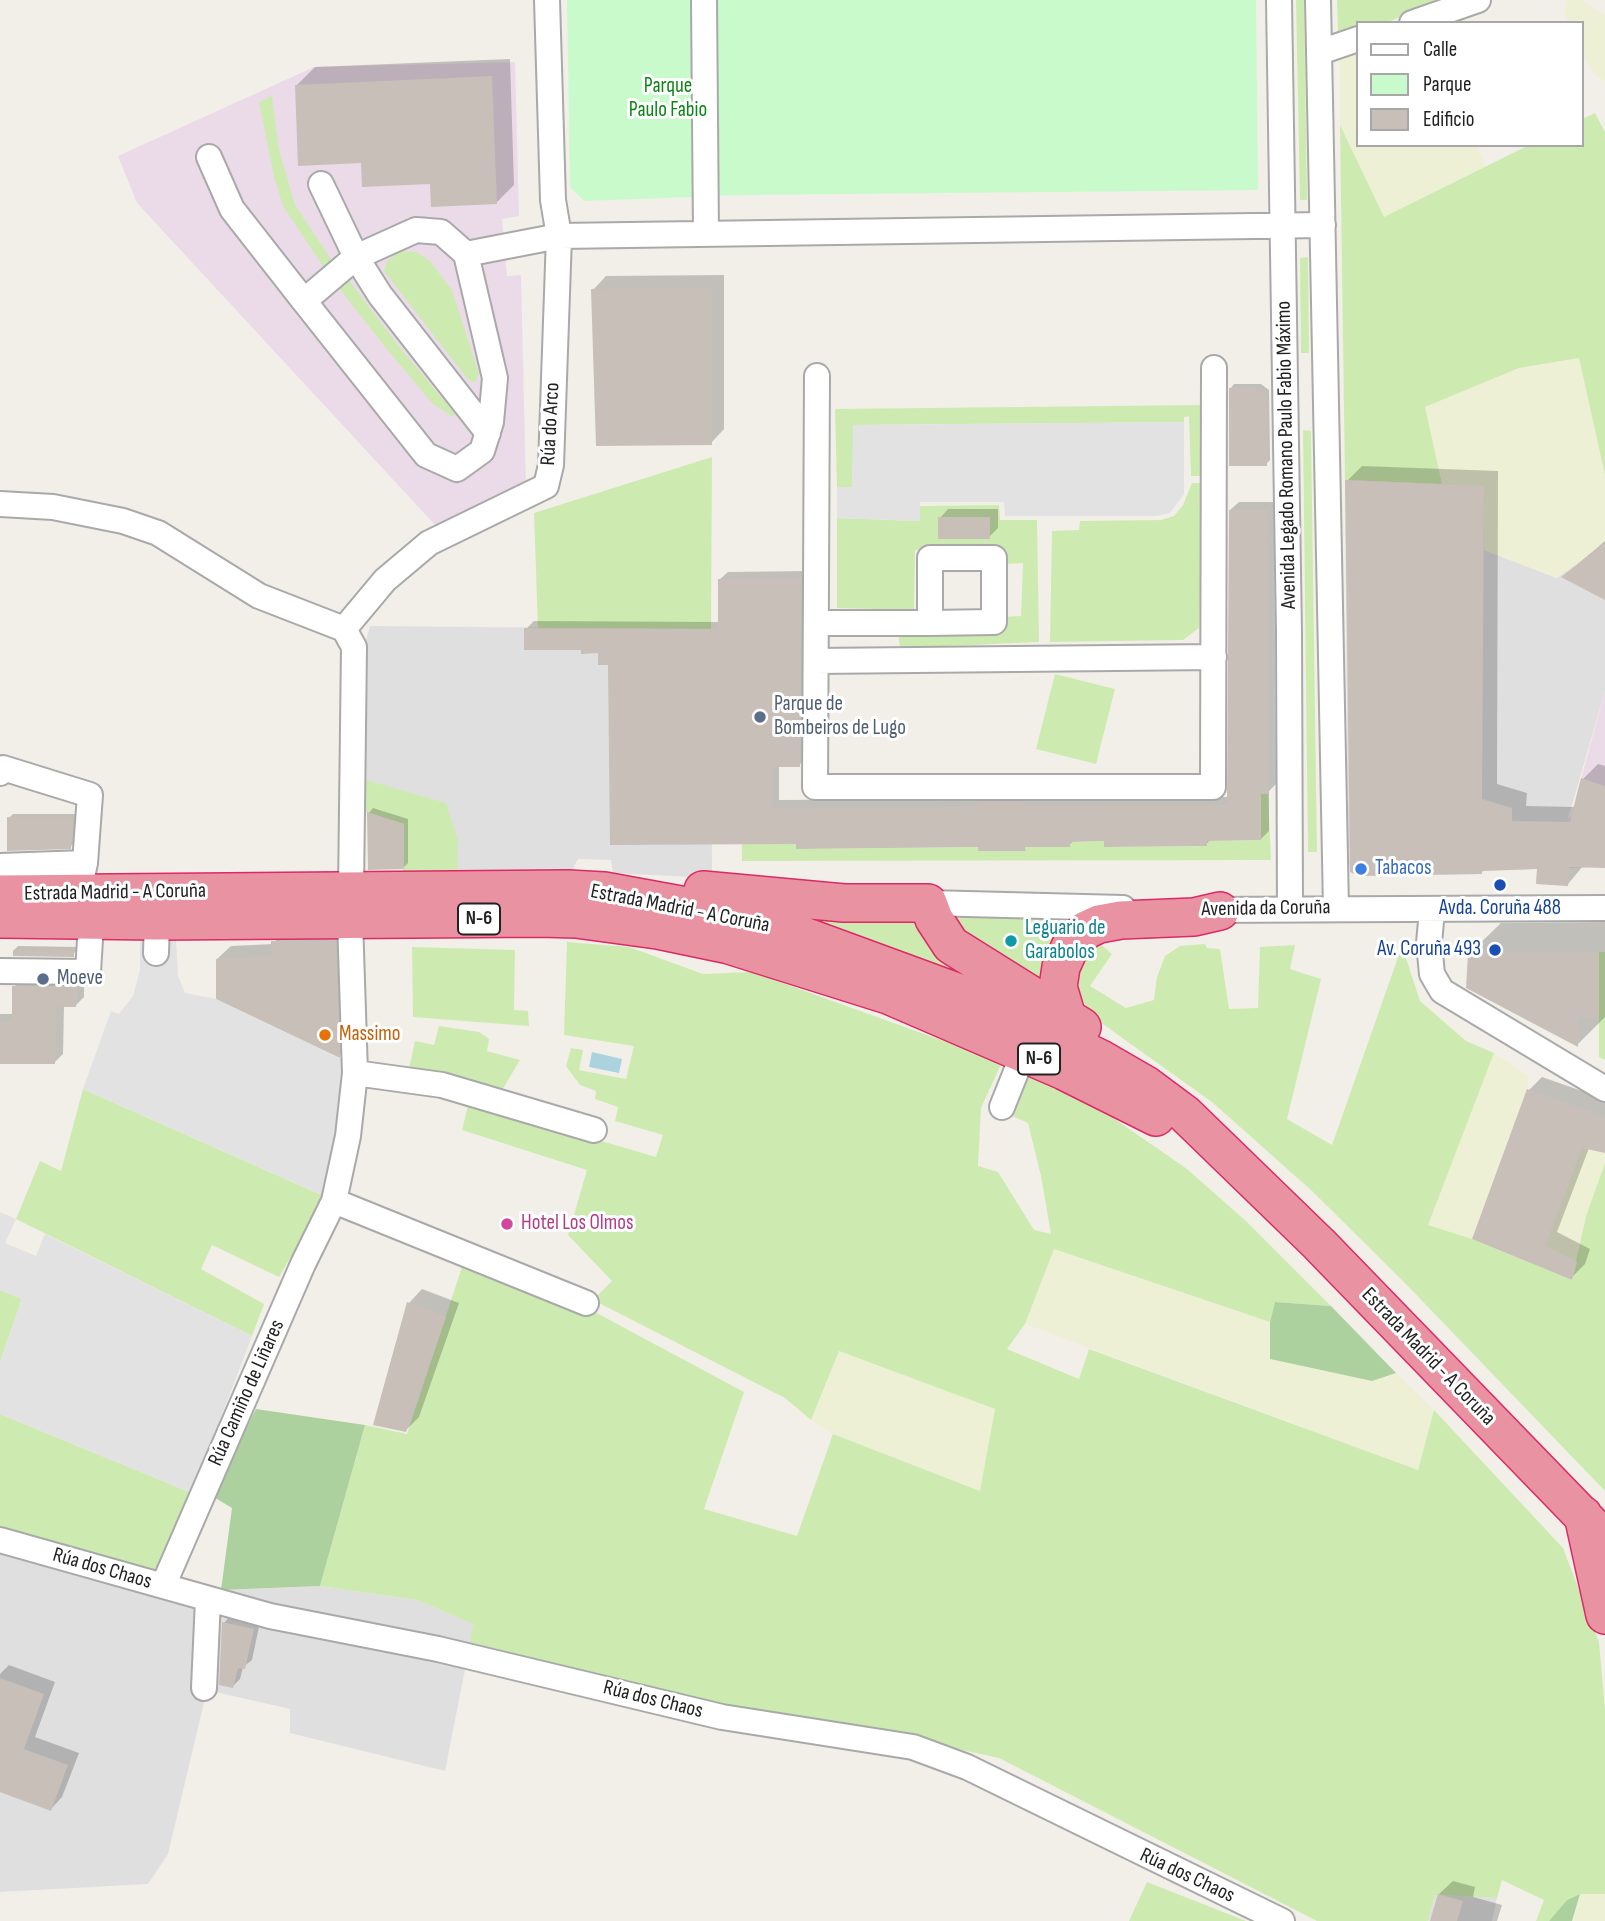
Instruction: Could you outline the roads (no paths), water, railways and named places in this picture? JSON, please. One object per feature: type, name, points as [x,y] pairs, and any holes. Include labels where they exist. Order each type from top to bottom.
[{"type":"highway","name":"Estrada Madrid - A Coruña","points":[[0,919],[156,937],[351,905],[568,888],[604,891],[724,914],[796,933],[976,999],[1101,1059],[1146,1085],[1202,1129],[1594,1527]]},
{"type":"highway","name":"N-6","points":[[604,891],[674,888],[844,903],[928,903]]},
{"type":"highway","name":"Estrada Madrid - A Coruña","points":[[0,894],[351,905],[576,919],[657,930],[729,946],[816,970],[888,995],[1024,1052],[1150,1114],[1249,1177]]},
{"type":"highway","points":[[928,903],[951,945],[1115,1049],[1133,1066],[1146,1085]]},
{"type":"highway","points":[[1066,1017],[1058,987],[1061,967],[1070,947],[1086,930],[1099,924],[1121,920],[1194,917],[1220,911]]},
{"type":"highway","points":[[1594,1527],[1605,1615]]},
{"type":"street","points":[[547,0],[554,200],[559,236]]},
{"type":"street","points":[[704,0],[706,234]]},
{"type":"street","name":"Avenida Legado Romano Paulo Fabio Máximo","points":[[1279,0],[1290,909]]},
{"type":"street","name":"Avenida Legado Romano Paulo Fabio Máximo","points":[[1318,0],[1336,908]]},
{"type":"street","points":[[1418,21],[1478,0]]},
{"type":"street","points":[[1320,52],[1356,40]]},
{"type":"street","points":[[209,157],[232,209],[304,301],[426,455],[457,469],[482,451],[488,433],[495,378],[466,254],[441,232],[416,230],[356,257],[304,301]]},
{"type":"street","points":[[321,184],[356,257],[380,295],[488,433]]},
{"type":"street","points":[[466,254],[559,236],[1323,225]]},
{"type":"street","name":"Rúa do Arco","points":[[345,629],[385,580],[429,543],[546,486],[551,465],[559,236]]},
{"type":"street","points":[[817,376],[815,787],[1213,787],[1214,368]]},
{"type":"street","points":[[0,504],[53,507],[135,525],[158,533],[259,596],[345,629],[354,647],[351,905]]},
{"type":"street","points":[[816,623],[930,622]]},
{"type":"street","points":[[816,661],[1213,657]]},
{"type":"street","points":[[0,773],[3,768],[90,795],[85,863],[80,888]]},
{"type":"street","points":[[0,866],[85,863]]},
{"type":"street","name":"Avenida da Coruña","points":[[928,903],[1220,911],[1605,908]]},
{"type":"street","name":"Rúa Camiño de Liñares","points":[[163,1586],[184,1531],[242,1411],[303,1264],[334,1201],[348,1136],[355,1073],[351,905]]},
{"type":"street","points":[[1432,910],[1429,943],[1432,974],[1442,991],[1605,1089]]},
{"type":"street","points":[[0,971],[88,972],[92,923]]},
{"type":"street","points":[[1002,1107],[1024,1052]]},
{"type":"street","points":[[355,1073],[442,1085],[594,1130]]},
{"type":"street","points":[[334,1201],[586,1303]]},
{"type":"street","name":"Rúa dos Chaos","points":[[0,1540],[271,1616],[438,1649],[722,1717],[913,1746],[967,1767],[1282,1921]]},
{"type":"street","points":[[204,1688],[208,1599]]},
{"type":"water","points":[[592,1052],[622,1059],[619,1073],[589,1067]]},
{"type":"place","name":"Parque de Bombeiros de Lugo","points":[[760,717]]},
{"type":"place","name":"Tabacos","points":[[1361,869]]},
{"type":"place","name":"Avda. Coruña 488","points":[[1500,885]]},
{"type":"place","name":"Leguario de Garabolos","points":[[1011,941]]},
{"type":"place","name":"Av. Coruña 493","points":[[1495,950]]},
{"type":"place","name":"Moeve","points":[[43,979]]},
{"type":"place","name":"Massimo","points":[[325,1035]]},
{"type":"place","name":"Hotel Los Olmos","points":[[507,1224]]},
{"type":"park label","name":"Parque Paulo Fabio","points":[[668,99]]}]
